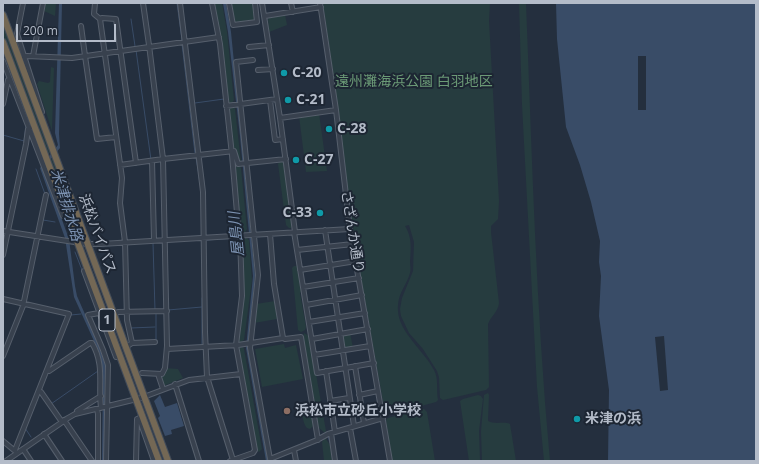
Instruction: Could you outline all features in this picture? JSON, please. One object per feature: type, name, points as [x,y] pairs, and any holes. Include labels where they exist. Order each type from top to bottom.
[{"type":"highway","name":"浜松バイパス","points":[[3,15],[64,180],[101,312],[168,461]]},
{"type":"highway","name":"浜松バイパス","points":[[3,42],[45,162],[67,214],[82,243],[114,314],[126,347],[140,398],[141,418],[159,461]]},
{"type":"highway","points":[[82,243],[101,312]]},
{"type":"highway","points":[[122,336],[131,374],[149,420],[159,461]]},
{"type":"street","points":[[23,3],[17,34],[19,47],[24,57],[42,112],[39,113]]},
{"type":"street","points":[[33,56],[44,3]]},
{"type":"street","points":[[95,3],[94,14],[100,19],[122,182],[120,203],[125,242],[126,312],[127,326],[132,343]]},
{"type":"street","points":[[142,373],[162,374],[165,368],[167,349],[164,159],[143,3]]},
{"type":"street","points":[[180,3],[203,192],[205,238],[205,347],[207,377],[231,460],[255,450],[236,345],[242,296],[239,236],[219,37],[212,3]]},
{"type":"street","points":[[229,3],[233,25],[257,22],[255,3]]},
{"type":"street","points":[[262,3],[286,160],[294,232],[317,373],[374,363]]},
{"type":"street","points":[[291,3],[293,12]]},
{"type":"street","points":[[256,16],[293,12],[321,5]]},
{"type":"street","name":"さざんか通り","points":[[321,5],[336,110],[350,229],[390,461]]},
{"type":"street","points":[[100,19],[116,19],[136,163]]},
{"type":"street","points":[[81,26],[97,139],[116,137]]},
{"type":"street","points":[[24,57],[85,56],[219,37]]},
{"type":"street","points":[[249,47],[269,45]]},
{"type":"street","points":[[253,60],[236,62],[244,164],[258,280],[250,344],[270,459],[333,433],[383,418]]},
{"type":"street","points":[[3,61],[45,162]]},
{"type":"street","points":[[258,70],[272,69]]},
{"type":"street","points":[[3,104],[8,80],[10,79]]},
{"type":"street","points":[[226,106],[277,99]]},
{"type":"street","points":[[270,100],[275,140],[283,139]]},
{"type":"street","points":[[280,118],[336,110]]},
{"type":"street","points":[[3,255],[28,129],[30,128]]},
{"type":"street","points":[[120,165],[231,152],[234,152],[238,164],[286,160]]},
{"type":"street","points":[[152,161],[154,240]]},
{"type":"street","points":[[3,356],[23,304],[46,195]]},
{"type":"street","points":[[3,231],[82,243],[205,238],[350,229]]},
{"type":"street","points":[[325,230],[345,368],[356,461]]},
{"type":"street","points":[[270,234],[274,284],[283,338]]},
{"type":"street","points":[[297,250],[353,244]]},
{"type":"street","points":[[300,270],[356,261]]},
{"type":"street","points":[[303,287],[359,278]]},
{"type":"street","points":[[306,304],[362,295]]},
{"type":"street","points":[[3,299],[69,314],[16,451],[6,461]]},
{"type":"street","points":[[114,314],[126,312],[167,311]]},
{"type":"street","points":[[101,312],[88,315],[107,360],[106,461]]},
{"type":"street","points":[[309,322],[365,313]]},
{"type":"street","points":[[312,339],[368,329]]},
{"type":"street","points":[[167,349],[250,344],[283,338],[301,337],[318,440]]},
{"type":"street","points":[[126,347],[132,343],[155,342]]},
{"type":"street","points":[[47,370],[49,371],[92,343],[100,364],[101,396],[98,414],[98,461]]},
{"type":"street","points":[[314,355],[370,346]]},
{"type":"street","points":[[355,366],[364,423]]},
{"type":"street","points":[[326,371],[335,461]]},
{"type":"street","points":[[158,374],[163,389]]},
{"type":"street","points":[[16,451],[23,449],[63,421],[78,414],[140,398],[189,380],[241,374]]},
{"type":"street","points":[[175,384],[199,461]]},
{"type":"street","points":[[38,391],[41,392],[92,461]]},
{"type":"street","points":[[360,395],[378,392]]},
{"type":"street","points":[[78,414],[77,411],[101,396]]},
{"type":"street","points":[[330,401],[349,398]]},
{"type":"street","points":[[136,461],[137,419],[141,418],[154,461]]},
{"type":"street","points":[[44,434],[62,461]]},
{"type":"street","points":[[3,441],[16,451]]},
{"type":"street","points":[[23,449],[32,461]]},
{"type":"street","points":[[294,450],[296,461]]},
{"type":"green space","points":[[45,3],[56,3],[55,16],[44,11]]},
{"type":"green space","points":[[214,3],[222,3],[227,32],[234,100],[232,103],[228,103],[221,40]]},
{"type":"green space","points":[[230,3],[253,3],[254,20],[235,22]]},
{"type":"green space","name":"遠州灘海浜公園 白羽地区","points":[[323,3],[490,3],[489,21],[499,201],[498,219],[491,226],[491,232],[499,303],[488,324],[489,387],[486,390],[443,400],[440,398],[439,377],[437,371],[423,349],[409,333],[401,316],[400,309],[402,298],[413,271],[414,242],[409,225],[405,226],[409,234],[411,252],[410,272],[399,299],[399,319],[407,334],[430,363],[436,374],[438,400],[436,402],[388,415],[385,413],[352,228]]},
{"type":"green space","points":[[519,3],[526,3],[538,290],[550,461],[544,461],[537,387],[522,105]]},
{"type":"green space","points":[[285,15],[287,25],[269,32],[268,18]]},
{"type":"green space","points":[[3,21],[51,151],[48,155],[3,35]]},
{"type":"green space","points":[[51,67],[54,68],[52,131],[37,84],[39,81],[50,82]]},
{"type":"green space","points":[[234,107],[235,109],[241,162],[239,163],[233,146],[229,108]]},
{"type":"green space","points":[[319,113],[327,171],[306,172],[299,116]]},
{"type":"green space","points":[[53,157],[61,180],[72,219],[50,160]]},
{"type":"green space","points":[[282,161],[284,162],[292,225],[291,228],[286,225],[278,164]]},
{"type":"green space","points":[[239,165],[241,168],[247,229],[245,232],[240,230],[235,167]]},
{"type":"green space","points":[[246,238],[249,240],[252,280],[244,340],[240,343],[238,342],[244,296],[242,239]]},
{"type":"green space","points":[[294,266],[298,267],[302,290],[300,293],[306,327],[305,330],[301,332],[298,330],[292,268]]},
{"type":"green space","points":[[275,301],[277,319],[254,323],[256,304]]},
{"type":"green space","points":[[304,333],[309,336],[310,340],[326,431],[325,433],[319,428],[317,422],[303,337]]},
{"type":"green space","points":[[350,333],[353,348],[344,349],[342,335]]},
{"type":"green space","points":[[284,344],[285,348],[296,345],[303,379],[262,387],[255,349]]},
{"type":"green space","points":[[241,347],[244,349],[262,449],[259,452],[257,450],[245,386],[239,348]]},
{"type":"green space","points":[[166,368],[178,369],[183,378],[163,386],[160,375]]},
{"type":"green space","points":[[488,393],[488,421],[510,424],[516,461],[482,461],[481,431],[484,395]]},
{"type":"green space","points":[[478,395],[483,399],[479,431],[480,461],[469,461],[460,401]]},
{"type":"green space","points":[[306,405],[311,409],[313,426],[310,429],[304,424],[303,418],[303,406]]},
{"type":"green space","points":[[422,409],[427,412],[435,461],[392,461],[386,420],[388,418]]},
{"type":"green space","points":[[326,439],[330,445],[332,461],[324,461],[322,442]]},
{"type":"water","points":[[59,3],[62,3],[60,148],[43,168],[69,239],[77,296],[105,363],[104,461],[102,461],[103,376],[99,352],[74,297],[65,238],[40,168],[58,145],[55,133]]},
{"type":"water","points":[[223,3],[226,3],[231,32],[255,275],[248,348],[268,461],[266,461],[246,348],[253,276],[240,136],[228,32]]},
{"type":"water","points":[[556,3],[756,3],[756,461],[608,461],[609,390],[599,316],[601,276],[599,262],[600,241],[591,202],[580,165],[566,127],[557,39]]},
{"type":"water","points":[[160,395],[165,407],[177,403],[184,426],[171,430],[172,434],[165,436],[158,418],[160,416],[154,401]]},
{"type":"pier","points":[[638,56],[646,56],[646,110],[638,110]]},
{"type":"pier","points":[[664,336],[668,390],[660,391],[655,337]]},
{"type":"waterway","points":[[177,3],[182,40]]},
{"type":"waterway","points":[[131,19],[135,46]]},
{"type":"waterway","points":[[182,44],[195,153]]},
{"type":"waterway","points":[[136,50],[151,160]]},
{"type":"waterway","points":[[195,103],[224,99]]},
{"type":"waterway","points":[[24,141],[26,126]]},
{"type":"waterway","points":[[3,135],[24,141]]},
{"type":"waterway","points":[[196,158],[199,175]]},
{"type":"waterway","name":"米津排水路","points":[[36,169],[45,194]]},
{"type":"waterway","points":[[199,177],[200,183]]},
{"type":"waterway","name":"米津排水路","points":[[43,220],[55,222]]},
{"type":"waterway","name":"屋島川","points":[[207,240],[237,238]]},
{"type":"waterway","points":[[144,243],[153,243]]},
{"type":"waterway","points":[[153,243],[155,310]]},
{"type":"waterway","points":[[75,252],[82,270]]},
{"type":"waterway","points":[[202,298],[202,345]]},
{"type":"waterway","points":[[168,310],[202,307]]},
{"type":"waterway","points":[[156,313],[156,340]]},
{"type":"waterway","points":[[71,315],[81,314]]},
{"type":"waterway","points":[[131,328],[155,327]]},
{"type":"waterway","points":[[51,404],[98,371]]},
{"type":"waterway","points":[[25,428],[31,437]]},
{"type":"waterway","points":[[328,436],[330,443]]},
{"type":"place","name":"C-20","points":[[284,73]]},
{"type":"place","name":"C-21","points":[[288,100]]},
{"type":"place","name":"C-28","points":[[329,129]]},
{"type":"place","name":"C-27","points":[[296,160]]},
{"type":"place","name":"C-33","points":[[320,213]]},
{"type":"place","name":"浜松市立砂丘小学校","points":[[287,411]]},
{"type":"place","name":"米津の浜","points":[[577,419]]}]
